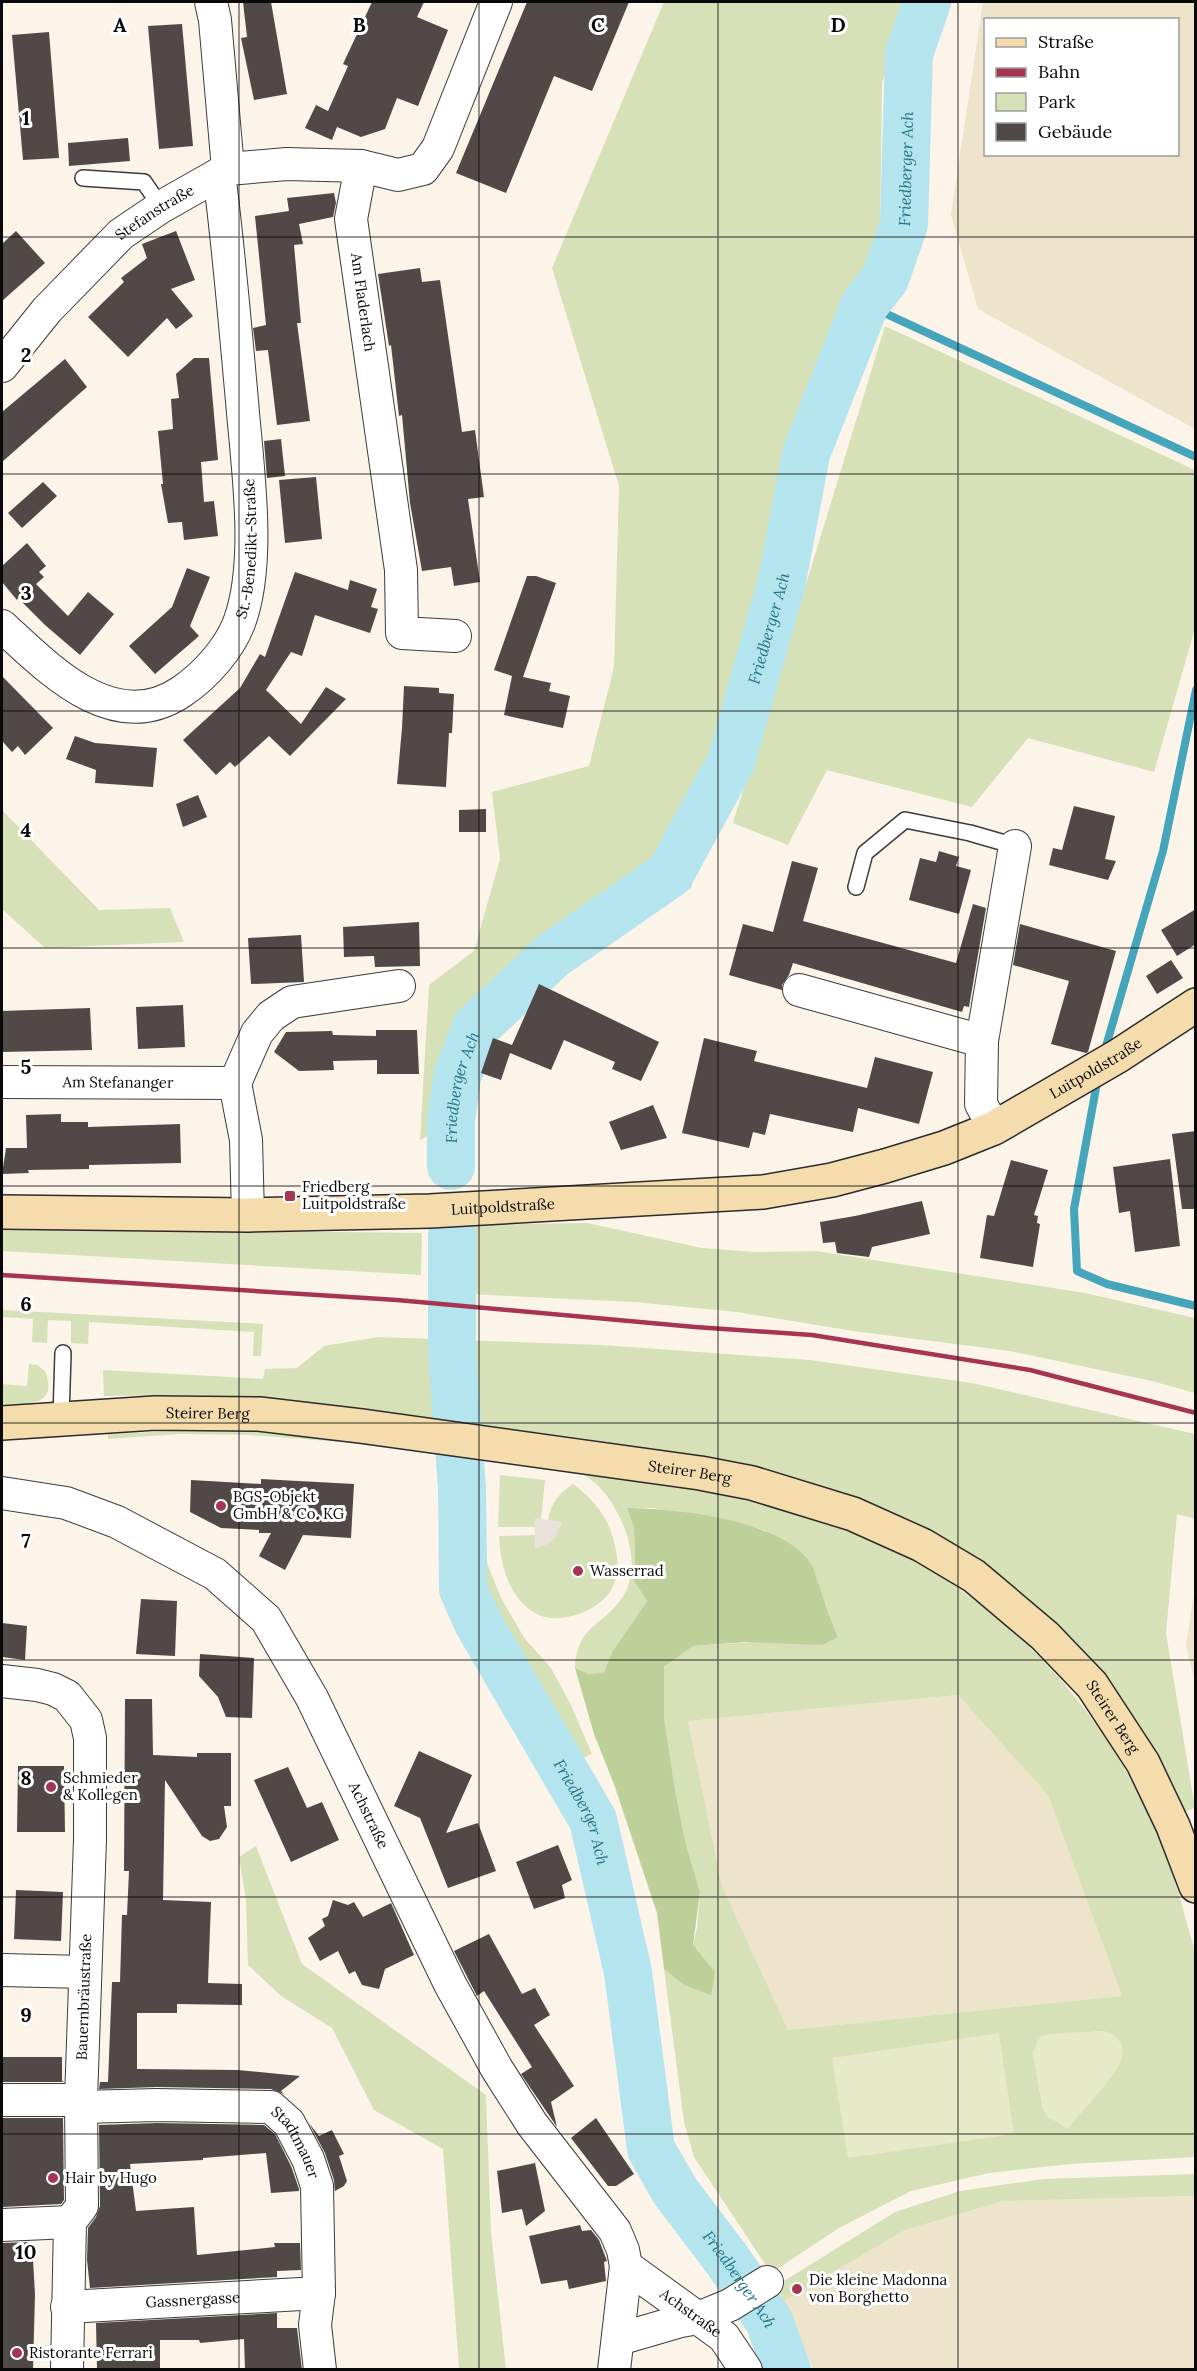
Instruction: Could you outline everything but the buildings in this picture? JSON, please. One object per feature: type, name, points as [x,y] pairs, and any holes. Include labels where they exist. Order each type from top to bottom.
[{"type":"street","name":"St.-Benedikt-Straße","points":[[2,626],[52,672],[87,694],[113,705],[136,707],[168,700],[189,687],[213,663],[231,639],[239,622],[249,577],[251,511],[224,172],[215,20],[211,2]]},
{"type":"street","points":[[361,166],[398,175],[423,169],[438,148],[496,2]]},
{"type":"street","name":"Stefanstraße","points":[[2,366],[47,310],[90,264],[121,234],[161,207],[224,172],[287,164],[361,166]]},
{"type":"street","name":"Am Fladerlach","points":[[361,166],[351,219],[401,570],[402,633],[455,636]]},
{"type":"street","points":[[994,1128],[981,1104],[982,1041],[1015,846]]},
{"type":"street","points":[[248,1215],[246,1140],[235,1083],[257,1034],[271,1016],[292,1002],[399,986]]},
{"type":"street","points":[[799,990],[982,1041]]},
{"type":"street","name":"Luitpoldstraße","points":[[2,1212],[248,1215],[483,1209],[763,1192],[885,1166],[944,1148],[994,1128],[1048,1099],[1196,1005]]},
{"type":"street","name":"Am Stefananger","points":[[2,1082],[235,1083]]},
{"type":"street","name":"Steirer Berg","points":[[2,1423],[155,1413],[259,1414],[522,1447],[700,1473],[752,1483],[853,1514],[922,1545],[974,1576],[1045,1636],[1092,1685],[1143,1763],[1173,1826],[1196,1886]]},
{"type":"street","name":"Achstraße","points":[[2,1493],[66,1503],[117,1522],[215,1574],[266,1619],[312,1698],[450,1984],[497,2069],[532,2124],[615,2231],[623,2250],[626,2266],[617,2354]]},
{"type":"street","name":"Bauernbräustraße","points":[[4,1685],[53,1689],[67,1696],[86,1720],[90,1738],[90,1839],[81,2104],[82,2206],[70,2222],[67,2370]]},
{"type":"street","points":[[2,1970],[85,1972]]},
{"type":"street","name":"Stadtmauer","points":[[2,2100],[81,2104],[271,2107],[289,2123],[308,2158],[317,2186],[319,2293],[315,2325],[320,2370]]},
{"type":"street","points":[[2,2225],[70,2222]]},
{"type":"street","name":"Achstraße","points":[[626,2266],[724,2337],[746,2370]]},
{"type":"street","points":[[617,2354],[681,2321],[698,2318],[730,2305],[764,2284]]},
{"type":"street","name":"Gassnergasse","points":[[67,2307],[319,2293]]},
{"type":"lane","points":[[83,178],[144,182],[161,207]]},
{"type":"lane","points":[[856,887],[865,853],[905,820],[970,833],[1015,846]]},
{"type":"lane","points":[[61,1418],[63,1353]]},
{"type":"shaded area","points":[[983,2],[1195,2],[1195,429],[978,309],[951,215]]},
{"type":"shaded area","points":[[535,1518],[562,1522],[556,1537],[546,1545],[535,1548]]},
{"type":"shaded area","points":[[1195,1587],[1195,1685],[1186,1645]]},
{"type":"shaded area","points":[[958,1695],[1048,1795],[1122,1996],[788,2030],[722,1886],[688,1721]]},
{"type":"shaded area","points":[[1195,2196],[1195,2369],[813,2369],[784,2301],[905,2230],[1004,2201]]},
{"type":"green space","points":[[664,2],[911,2],[882,82],[880,245],[818,388],[691,888],[587,947],[489,1032],[475,1111],[420,1140],[429,985],[474,951],[500,859],[492,792],[589,766],[614,667],[619,486],[552,268]]},
{"type":"green space","points":[[885,326],[1195,470],[1195,628],[1154,772],[1028,738],[972,807],[827,770],[788,845],[733,823]]},
{"type":"green space","points":[[2,810],[99,910],[170,908],[184,942],[45,948],[2,909]]},
{"type":"green space","points":[[587,1223],[702,1248],[755,1252],[816,1251],[1085,1293],[1195,1318],[1195,1393],[1152,1381],[1010,1351],[853,1331],[737,1312],[634,1302],[468,1294],[466,1225]]},
{"type":"green space","points":[[2,1228],[422,1233],[421,1275],[2,1251]]},
{"type":"green space","points":[[2,1310],[263,1324],[261,1356],[253,1356],[254,1332],[89,1322],[88,1344],[71,1343],[71,1321],[48,1320],[47,1343],[32,1342],[33,1319],[2,1317]]},
{"type":"green space","points":[[378,1337],[602,1345],[810,1360],[972,1383],[1195,1434],[1195,1519],[1177,1514],[1166,1633],[1195,1808],[1182,1813],[1139,1727],[1081,1654],[1019,1592],[954,1547],[881,1509],[785,1475],[582,1438],[243,1397],[104,1396],[103,1370],[263,1379],[265,1369],[297,1368],[324,1346]]},
{"type":"green space","points":[[29,1364],[37,1365],[45,1371],[48,1392],[38,1401],[2,1405],[2,1384],[27,1386]]},
{"type":"green space","points":[[251,1431],[354,1441],[354,1443],[251,1435],[180,1434],[108,1439],[108,1434]]},
{"type":"green space","points":[[577,1472],[718,1493],[788,1510],[855,1533],[900,1553],[942,1578],[982,1606],[1019,1637],[1054,1672],[1113,1750],[1138,1792],[1160,1838],[1182,1904],[1194,1947],[1196,1964],[1195,2157],[1070,2164],[989,2173],[911,2191],[839,2228],[771,2273],[694,2157],[684,2122],[664,1969],[684,1985],[697,1928],[700,1892],[686,1845],[675,1790],[664,1717],[664,1667],[693,1646],[838,1637],[811,1564],[764,1530],[713,1517],[652,1508],[627,1508],[634,1527],[634,1581],[647,1601],[612,1652],[604,1672],[589,1674],[575,1668],[580,1643],[585,1635],[622,1598],[632,1567],[623,1523],[601,1489]],"holes":[[[958,1695],[1048,1795],[1122,1996],[788,2030],[722,1886],[688,1721]],[[1103,2031],[1115,2037],[1122,2048],[1068,2128],[1043,2110],[1033,2052],[1042,2036]]]},
{"type":"green space","points":[[500,1475],[545,1480],[541,1519],[535,1518],[535,1527],[498,1527]]},
{"type":"green space","points":[[573,1484],[592,1501],[607,1522],[616,1551],[616,1576],[607,1596],[590,1609],[569,1617],[548,1618],[529,1609],[508,1582],[499,1536],[535,1535],[536,1548],[549,1542],[562,1522],[548,1520],[551,1508],[560,1495]]},
{"type":"green space","points":[[485,1491],[487,1563],[501,1598],[525,1639],[551,1668],[570,1703],[592,1754],[570,1764],[475,1598],[468,1493]]},
{"type":"green space","points":[[627,1508],[699,1514],[726,1520],[778,1537],[798,1549],[814,1569],[838,1637],[822,1645],[746,1642],[693,1646],[664,1667],[664,1717],[675,1790],[686,1845],[700,1892],[693,1945],[715,1972],[711,1995],[684,1985],[664,1969],[657,1913],[615,1787],[594,1734],[575,1668],[589,1674],[604,1672],[612,1652],[647,1601],[634,1581],[634,1527]]},
{"type":"green space","points":[[256,1846],[302,1964],[486,2095],[491,2232],[506,2369],[459,2369],[443,2149],[374,2110],[332,2028],[281,1996],[248,1965],[246,1900],[239,1857]]},
{"type":"green space","points":[[1103,2031],[1112,2035],[1121,2044],[1122,2058],[1106,2084],[1067,2129],[1052,2119],[1050,2120],[1043,2110],[1033,2053],[1042,2036]]},
{"type":"green space","points":[[999,2033],[1014,2134],[848,2158],[832,2058]]},
{"type":"green space","points":[[1195,2174],[1195,2196],[1004,2201],[905,2230],[784,2301],[776,2286],[895,2212],[960,2191],[1043,2179]]},
{"type":"waterway","name":"Friedberger Ach","points":[[451,1166],[451,1120],[457,1077],[476,1027],[553,955],[670,874],[731,762],[782,581],[806,454],[865,304],[885,279],[904,224],[909,54],[927,2]]},
{"type":"waterway","points":[[865,304],[1196,457]]},
{"type":"waterway","points":[[1104,1053],[1163,851],[1196,690]]},
{"type":"waterway","points":[[1098,1077],[1074,1209],[1077,1271],[1107,1284],[1196,1306]]},
{"type":"waterway","name":"Friedberger Ach","points":[[452,1235],[452,1353],[462,1488],[463,1589],[478,1623],[593,1820],[628,1972],[651,2149],[675,2191],[728,2261],[769,2321],[787,2370]]},
{"type":"railway","points":[[2,1275],[397,1300],[695,1327],[812,1335],[1030,1370],[1196,1413]]},
{"type":"place","name":"Friedberg Luitpoldstraße","points":[[290,1196]]},
{"type":"place","name":"BGS-Objekt GmbH & Co. KG","points":[[221,1506]]},
{"type":"place","name":"Wasserrad","points":[[578,1571]]},
{"type":"place","name":"Schmieder & Kollegen","points":[[51,1787]]},
{"type":"place","name":"Hair by Hugo","points":[[53,2178]]},
{"type":"place","name":"Die kleine Madonna von Borghetto","points":[[797,2289]]},
{"type":"place","name":"Ristorante Ferrari","points":[[17,2353]]}]
